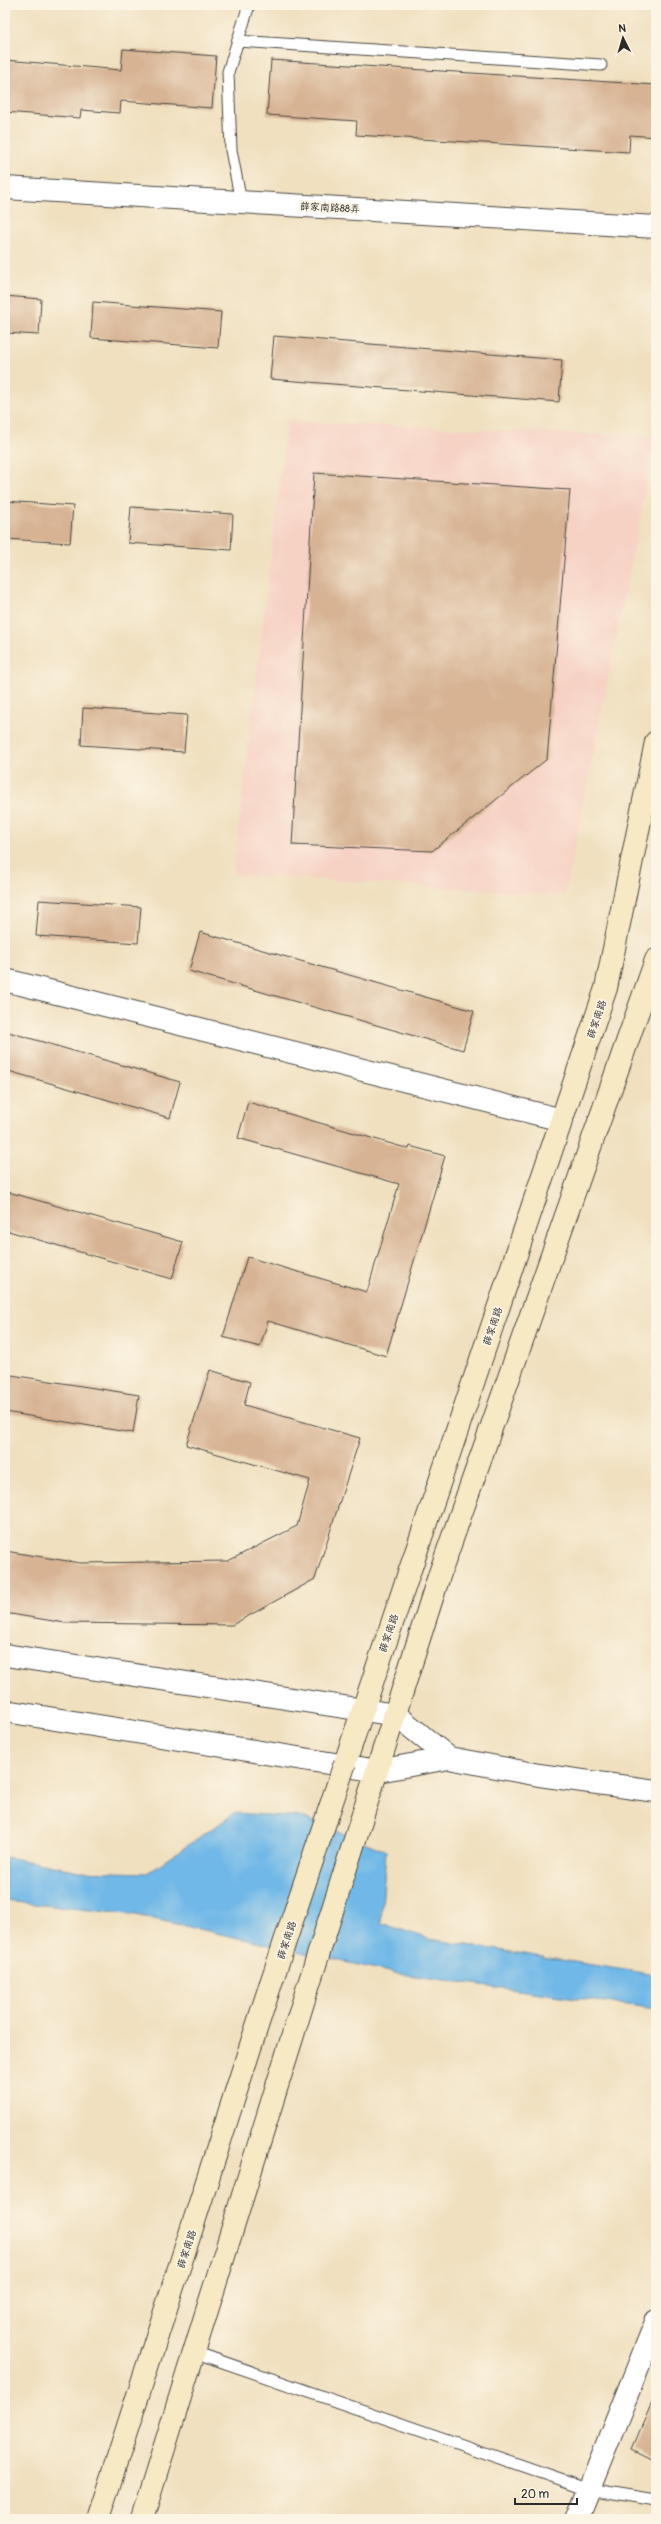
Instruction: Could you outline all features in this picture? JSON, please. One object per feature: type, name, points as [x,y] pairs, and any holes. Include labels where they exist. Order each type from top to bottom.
[{"type":"main road","name":"薛家南路","points":[[98,2519],[270,1986],[606,988],[656,742]]},
{"type":"main road","points":[[142,2519],[306,1993],[439,1576],[656,960]]},
{"type":"street","name":"薛家南路88弄","points":[[5,188],[656,227]]},
{"type":"street","points":[[5,980],[562,1120]]},
{"type":"street","points":[[5,1655],[396,1714],[449,1758]]},
{"type":"street","points":[[5,1712],[378,1771],[449,1758],[538,1775],[656,1791]]},
{"type":"street","points":[[577,2519],[656,2322]]},
{"type":"lane","points":[[241,202],[231,150],[228,72],[249,5]]},
{"type":"lane","points":[[238,40],[601,65]]},
{"type":"lane","points":[[194,2352],[589,2489],[656,2500]]},
{"type":"shaded area","points":[[287,421],[656,437],[565,895],[233,874]]},
{"type":"water","points":[[235,1813],[302,1817],[386,1851],[381,1923],[429,1939],[656,1975],[656,2009],[394,1973],[136,1915],[5,1901],[5,1857],[79,1871],[147,1873]]},
{"type":"building","points":[[123,49],[216,56],[212,108],[121,101],[120,113],[81,110],[80,118],[5,112],[5,60],[121,70]]},
{"type":"building","points":[[271,60],[656,85],[656,137],[630,135],[629,152],[356,135],[357,121],[267,115]]},
{"type":"building","points":[[5,296],[41,299],[39,335],[5,333]]},
{"type":"building","points":[[93,302],[221,312],[218,348],[91,338]]},
{"type":"building","points":[[274,336],[562,360],[559,402],[270,379]]},
{"type":"building","points":[[314,473],[570,490],[547,759],[432,851],[292,845]]},
{"type":"building","points":[[5,501],[73,506],[70,543],[5,539]]},
{"type":"building","points":[[131,507],[233,514],[231,550],[128,543]]},
{"type":"building","points":[[83,708],[187,715],[184,752],[81,745]]},
{"type":"building","points":[[39,900],[141,907],[138,943],[36,936]]},
{"type":"building","points":[[200,932],[474,1011],[463,1050],[189,971]]},
{"type":"building","points":[[5,1031],[180,1082],[170,1118],[5,1070]]},
{"type":"building","points":[[248,1102],[409,1149],[410,1146],[445,1156],[386,1356],[268,1321],[260,1347],[223,1337],[247,1257],[367,1292],[399,1184],[238,1138]]},
{"type":"building","points":[[5,1191],[183,1242],[172,1279],[5,1230]]},
{"type":"building","points":[[210,1370],[250,1382],[244,1405],[360,1438],[315,1579],[232,1625],[65,1623],[5,1613],[5,1551],[80,1563],[228,1561],[297,1526],[310,1480],[186,1445]]},
{"type":"building","points":[[5,1374],[139,1395],[133,1433],[5,1412]]},
{"type":"building","points":[[656,2393],[656,2461],[632,2449]]}]
